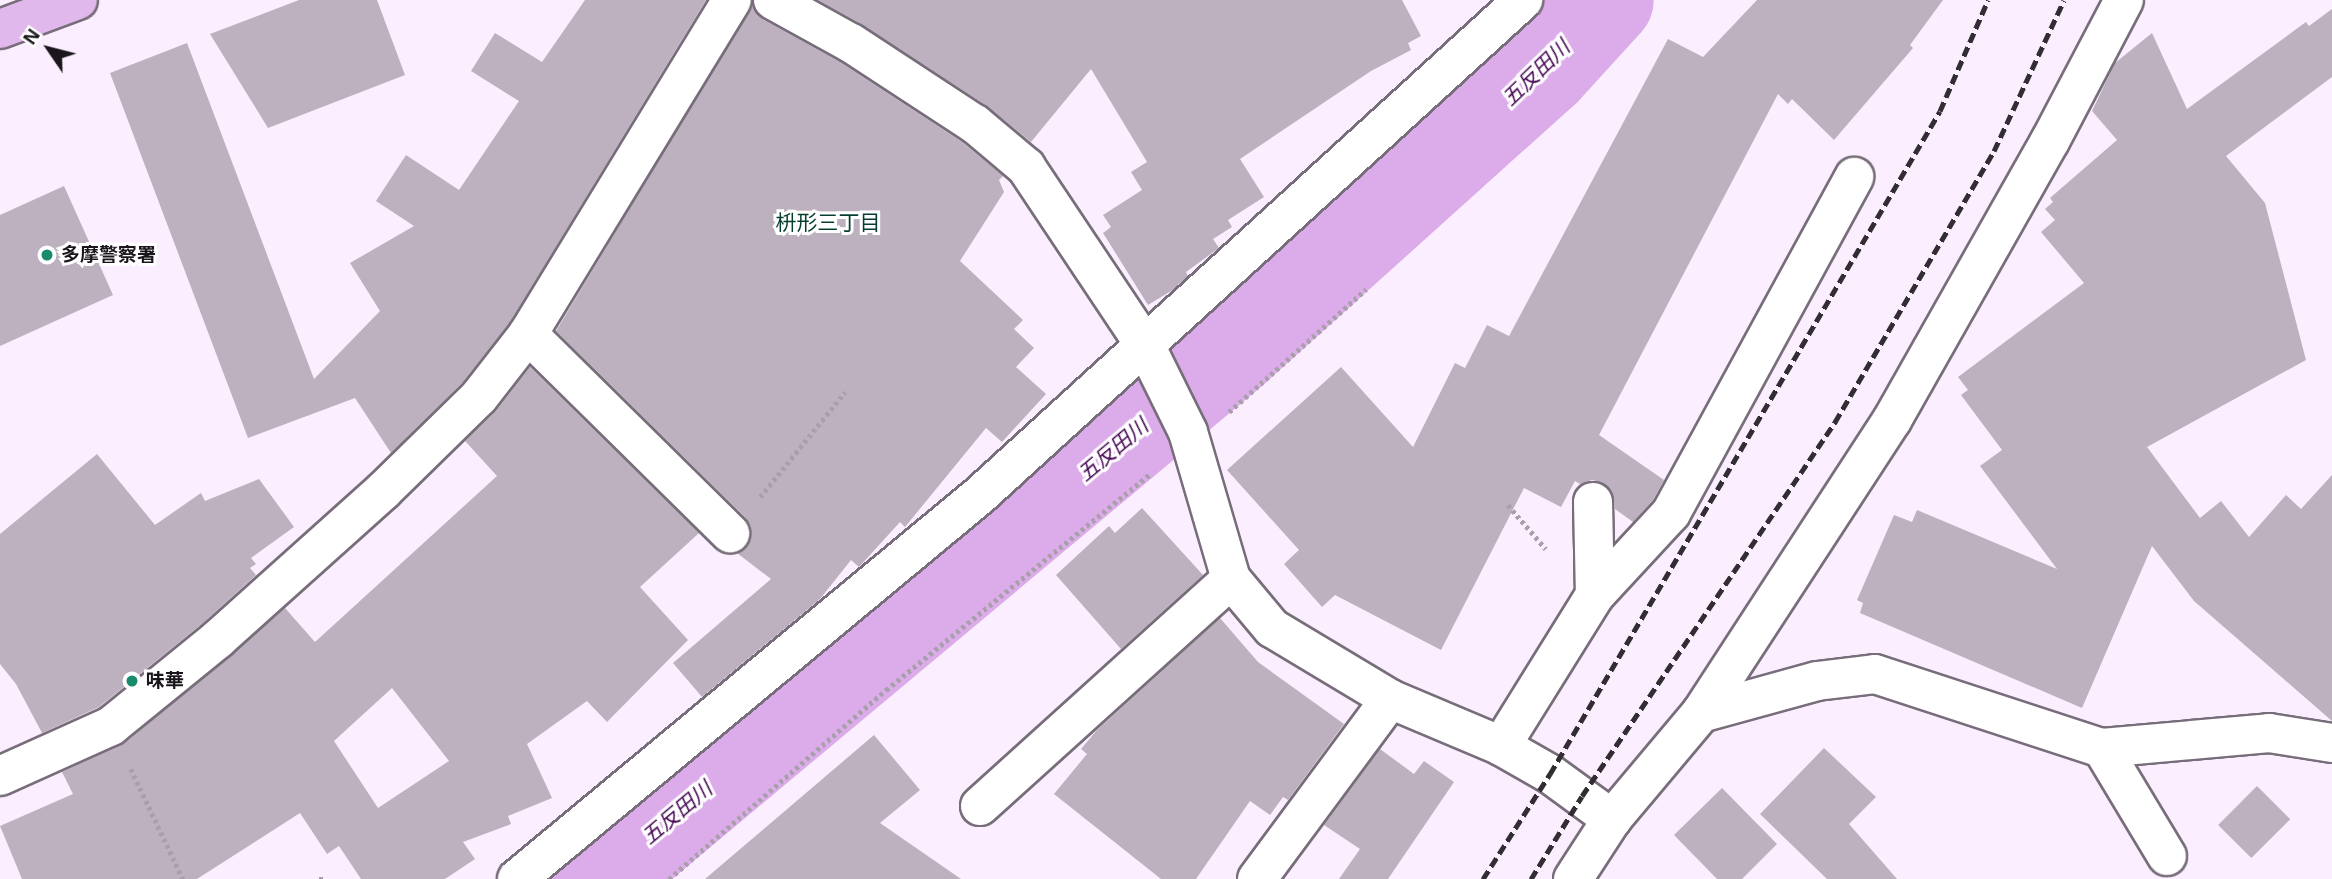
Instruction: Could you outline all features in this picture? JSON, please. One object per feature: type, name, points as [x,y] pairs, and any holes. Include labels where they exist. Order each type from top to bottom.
[{"type":"main road","points":[[0,29],[78,0]]},
{"type":"street","points":[[0,776],[111,726],[218,639],[383,491],[479,397],[528,334],[732,0]]},
{"type":"street","points":[[773,0],[851,43],[964,116],[1026,167],[1149,355],[1189,438],[1231,579],[1272,628],[1390,699],[1501,746],[1550,774],[1612,819]]},
{"type":"street","points":[[517,879],[1149,355],[1523,0]]},
{"type":"street","points":[[1573,879],[1612,819],[1701,713],[1892,420],[2050,141],[2124,0]]},
{"type":"street","points":[[1501,746],[1595,594],[1671,513],[1854,177]]},
{"type":"street","points":[[528,334],[730,533]]},
{"type":"street","points":[[1592,502],[1595,594]]},
{"type":"street","points":[[980,806],[1231,579]]},
{"type":"street","points":[[1701,713],[1817,681],[1875,674],[2102,748],[2269,733],[2332,743]]},
{"type":"street","points":[[1257,879],[1390,699]]},
{"type":"street","points":[[2102,748],[2167,856]]},
{"type":"path","points":[[669,879],[886,690],[1189,438],[1260,385],[1366,289]]},
{"type":"path","points":[[730,533],[845,392]]},
{"type":"path","points":[[1508,505],[1550,553]]},
{"type":"path","points":[[111,726],[183,879]]},
{"type":"building","points":[[299,0],[377,0],[405,75],[268,128],[210,34]]},
{"type":"building","points":[[585,0],[706,0],[510,322],[463,382],[391,453],[355,398],[248,438],[110,73],[187,43],[314,379],[380,311],[350,263],[414,226],[376,201],[406,155],[459,190],[519,101],[471,71],[495,33],[542,62]]},
{"type":"building","points":[[818,0],[1402,0],[1421,36],[1408,43],[1411,50],[1371,71],[1240,159],[1264,197],[1228,220],[1232,227],[1213,239],[1219,248],[1186,272],[1188,276],[1171,291],[1148,305],[1103,233],[1111,227],[1103,215],[1142,190],[1131,172],[1147,162],[1091,69],[1031,142],[987,106],[863,25]]},
{"type":"building","points":[[1757,0],[1943,0],[1910,45],[1913,48],[1834,140],[1792,99],[1788,104],[1778,94],[1599,435],[1664,480],[1653,500],[1633,522],[1615,509],[1612,491],[1603,483],[1592,480],[1580,484],[1575,481],[1561,507],[1524,488],[1441,650],[1335,595],[1322,607],[1284,564],[1299,550],[1227,470],[1341,367],[1413,447],[1455,363],[1465,368],[1487,325],[1509,336],[1668,39],[1703,57]]},
{"type":"building","points":[[752,5],[762,19],[840,62],[962,142],[1003,176],[999,180],[1004,192],[960,261],[1023,320],[1014,329],[1034,348],[1016,367],[1046,394],[1002,442],[986,428],[905,527],[900,522],[859,567],[851,560],[820,599],[702,697],[673,663],[771,579],[737,553],[746,548],[751,539],[751,527],[745,517],[556,331]]},
{"type":"building","points":[[2332,9],[2332,77],[2226,156],[2265,203],[2306,360],[2147,447],[2200,518],[2221,501],[2249,537],[2286,495],[2301,509],[2332,475],[2332,721],[2194,601],[2152,546],[2082,708],[1860,613],[1863,603],[1857,600],[1894,515],[1912,522],[1917,510],[2057,569],[1980,466],[2002,450],[1961,395],[1968,390],[1958,377],[2084,283],[2041,232],[2055,220],[2045,209],[2053,202],[2050,198],[2117,140],[2092,111],[2115,63],[2152,33],[2187,109],[2306,22],[2309,26]]},
{"type":"building","name":"多摩警察署","points":[[64,186],[113,295],[0,346],[0,215]]},
{"type":"building","points":[[530,367],[699,533],[640,587],[688,640],[607,722],[587,701],[527,744],[552,798],[508,816],[511,824],[463,842],[475,859],[445,879],[361,879],[339,846],[327,854],[300,813],[197,879],[22,879],[0,826],[73,794],[62,772],[125,743],[285,608],[315,642],[497,476],[465,441],[496,411]],"holes":[[[392,688],[449,761],[378,808],[334,741]]]},
{"type":"building","points":[[97,454],[155,525],[201,493],[205,501],[259,479],[294,527],[251,558],[256,564],[250,568],[256,575],[204,622],[99,707],[42,733],[16,684],[0,664],[0,534]]},
{"type":"building","points":[[1142,508],[1203,575],[1121,649],[1056,575],[1109,526],[1115,533]]},
{"type":"building","points":[[1220,618],[1258,662],[1344,724],[1288,800],[1283,797],[1270,815],[1250,801],[1196,879],[1161,879],[1054,794],[1087,754],[1081,749],[1097,730]]},
{"type":"building","points":[[874,735],[920,790],[880,823],[961,879],[705,879]]},
{"type":"building","points":[[1824,748],[1876,797],[1849,824],[1897,879],[1827,879],[1760,814]]},
{"type":"building","points":[[1380,749],[1414,774],[1424,761],[1454,782],[1388,879],[1339,879],[1360,849],[1324,825]]},
{"type":"building","points":[[2257,786],[2290,819],[2251,858],[2218,825]]},
{"type":"building","points":[[1722,788],[1777,844],[1742,879],[1717,879],[1674,835]]},
{"type":"waterway","name":"五反田川","points":[[599,879],[1234,348],[1544,69],[1607,0]]},
{"type":"railway","points":[[1483,879],[1550,774],[1940,111],[1988,0]]},
{"type":"railway","points":[[1531,879],[1582,796],[1835,422],[1994,151],[2064,0]]},
{"type":"place","name":"多摩警察署","points":[[47,255]]},
{"type":"place","name":"味華","points":[[132,681]]},
{"type":"district","name":"枡形三丁目","points":[[828,223]]}]
